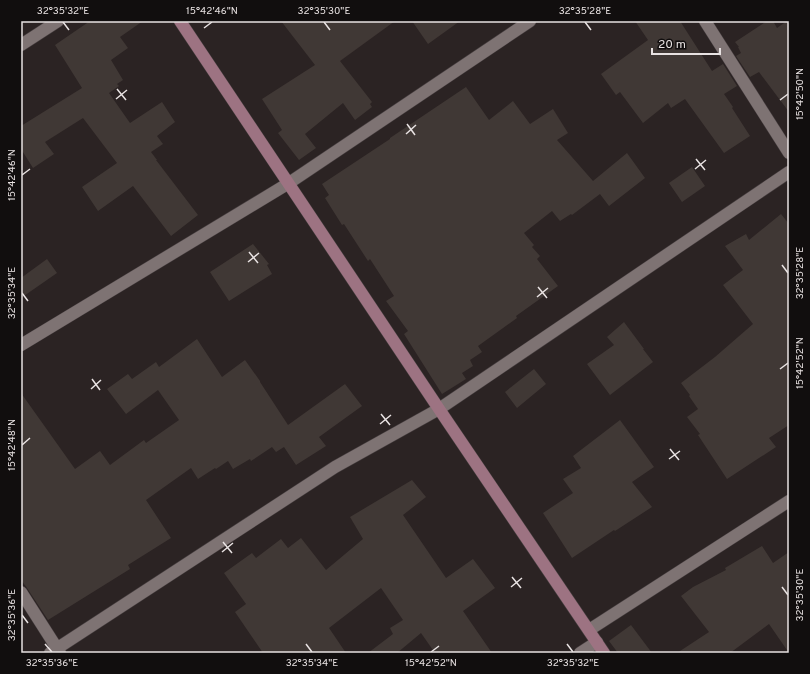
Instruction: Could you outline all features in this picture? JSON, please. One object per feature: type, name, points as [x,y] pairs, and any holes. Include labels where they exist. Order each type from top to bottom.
[{"type":"street","points":[[21,45],[58,21]]},
{"type":"street","points":[[180,21],[604,653]]},
{"type":"street","points":[[21,345],[289,183],[530,21]]},
{"type":"street","points":[[705,21],[789,153]]},
{"type":"street","points":[[21,592],[56,652],[335,467],[388,436],[439,409],[789,172]]},
{"type":"street","points":[[589,630],[789,501]]},
{"type":"street","points":[[580,653],[597,642]]},
{"type":"building","points":[[90,21],[143,21],[120,37],[128,48],[111,60],[123,80],[117,84],[119,86],[109,93],[130,123],[162,102],[175,122],[157,136],[163,144],[151,152],[198,215],[171,236],[133,186],[98,211],[82,187],[117,163],[83,118],[45,142],[54,154],[33,168],[21,149],[21,126],[82,88],[55,45]]},
{"type":"building","points":[[281,21],[395,21],[340,61],[372,102],[370,104],[372,107],[355,120],[343,103],[305,134],[316,148],[299,160],[278,133],[282,130],[262,99],[315,65]]},
{"type":"building","points":[[412,21],[460,21],[428,44]]},
{"type":"building","points":[[635,21],[680,21],[712,71],[723,64],[737,86],[724,94],[750,136],[724,153],[685,99],[671,108],[668,103],[643,123],[620,92],[616,95],[601,74],[648,40]]},
{"type":"building","points":[[767,21],[773,21],[777,28],[789,21],[789,112],[759,72],[750,77],[736,56],[741,53],[735,42]]},
{"type":"building","points":[[466,87],[489,120],[513,101],[530,124],[553,109],[568,133],[557,140],[593,181],[627,153],[645,178],[609,206],[600,194],[572,215],[571,214],[560,221],[552,211],[524,233],[534,245],[532,247],[540,256],[537,259],[558,286],[478,346],[482,352],[470,360],[473,366],[462,373],[466,379],[442,394],[404,334],[408,331],[386,301],[394,296],[370,259],[368,261],[344,224],[342,225],[325,198],[329,195],[322,184]]},
{"type":"building","points":[[692,167],[705,186],[682,202],[669,183]]},
{"type":"building","points":[[781,214],[789,224],[789,425],[769,438],[776,447],[727,479],[698,435],[700,434],[687,417],[698,409],[681,383],[715,357],[753,324],[723,285],[743,270],[725,246],[746,234],[749,240]]},
{"type":"building","points":[[253,244],[269,264],[267,265],[272,274],[229,301],[210,272]]},
{"type":"building","points":[[47,259],[57,273],[21,298],[21,278]]},
{"type":"building","points":[[624,322],[653,362],[610,395],[587,364],[614,345],[607,337]]},
{"type":"building","points":[[197,339],[222,377],[245,360],[288,425],[345,384],[362,406],[319,437],[326,446],[296,465],[284,447],[276,452],[272,447],[251,461],[250,459],[233,469],[228,461],[198,479],[191,468],[146,500],[171,538],[128,565],[130,569],[48,620],[21,580],[21,393],[75,469],[100,451],[110,465],[144,440],[146,443],[179,420],[158,390],[126,414],[107,389],[128,374],[132,379],[156,362],[159,367]]},
{"type":"building","points":[[534,369],[546,384],[517,408],[505,392]]},
{"type":"building","points":[[620,420],[654,467],[632,482],[652,507],[572,558],[543,513],[573,493],[563,479],[581,468],[573,456]]},
{"type":"building","points":[[412,480],[426,497],[403,515],[446,578],[473,559],[495,588],[463,611],[492,653],[435,653],[421,633],[397,653],[368,653],[393,634],[390,628],[403,620],[381,588],[329,628],[346,653],[263,653],[235,612],[246,604],[224,573],[252,553],[256,558],[281,539],[288,548],[301,538],[326,570],[363,539],[350,517]]},
{"type":"building","points":[[762,546],[773,563],[789,552],[789,653],[769,624],[730,653],[677,653],[709,632],[681,596],[693,587],[726,570],[725,568]]},
{"type":"building","points":[[631,625],[652,653],[618,653],[609,641]]}]
